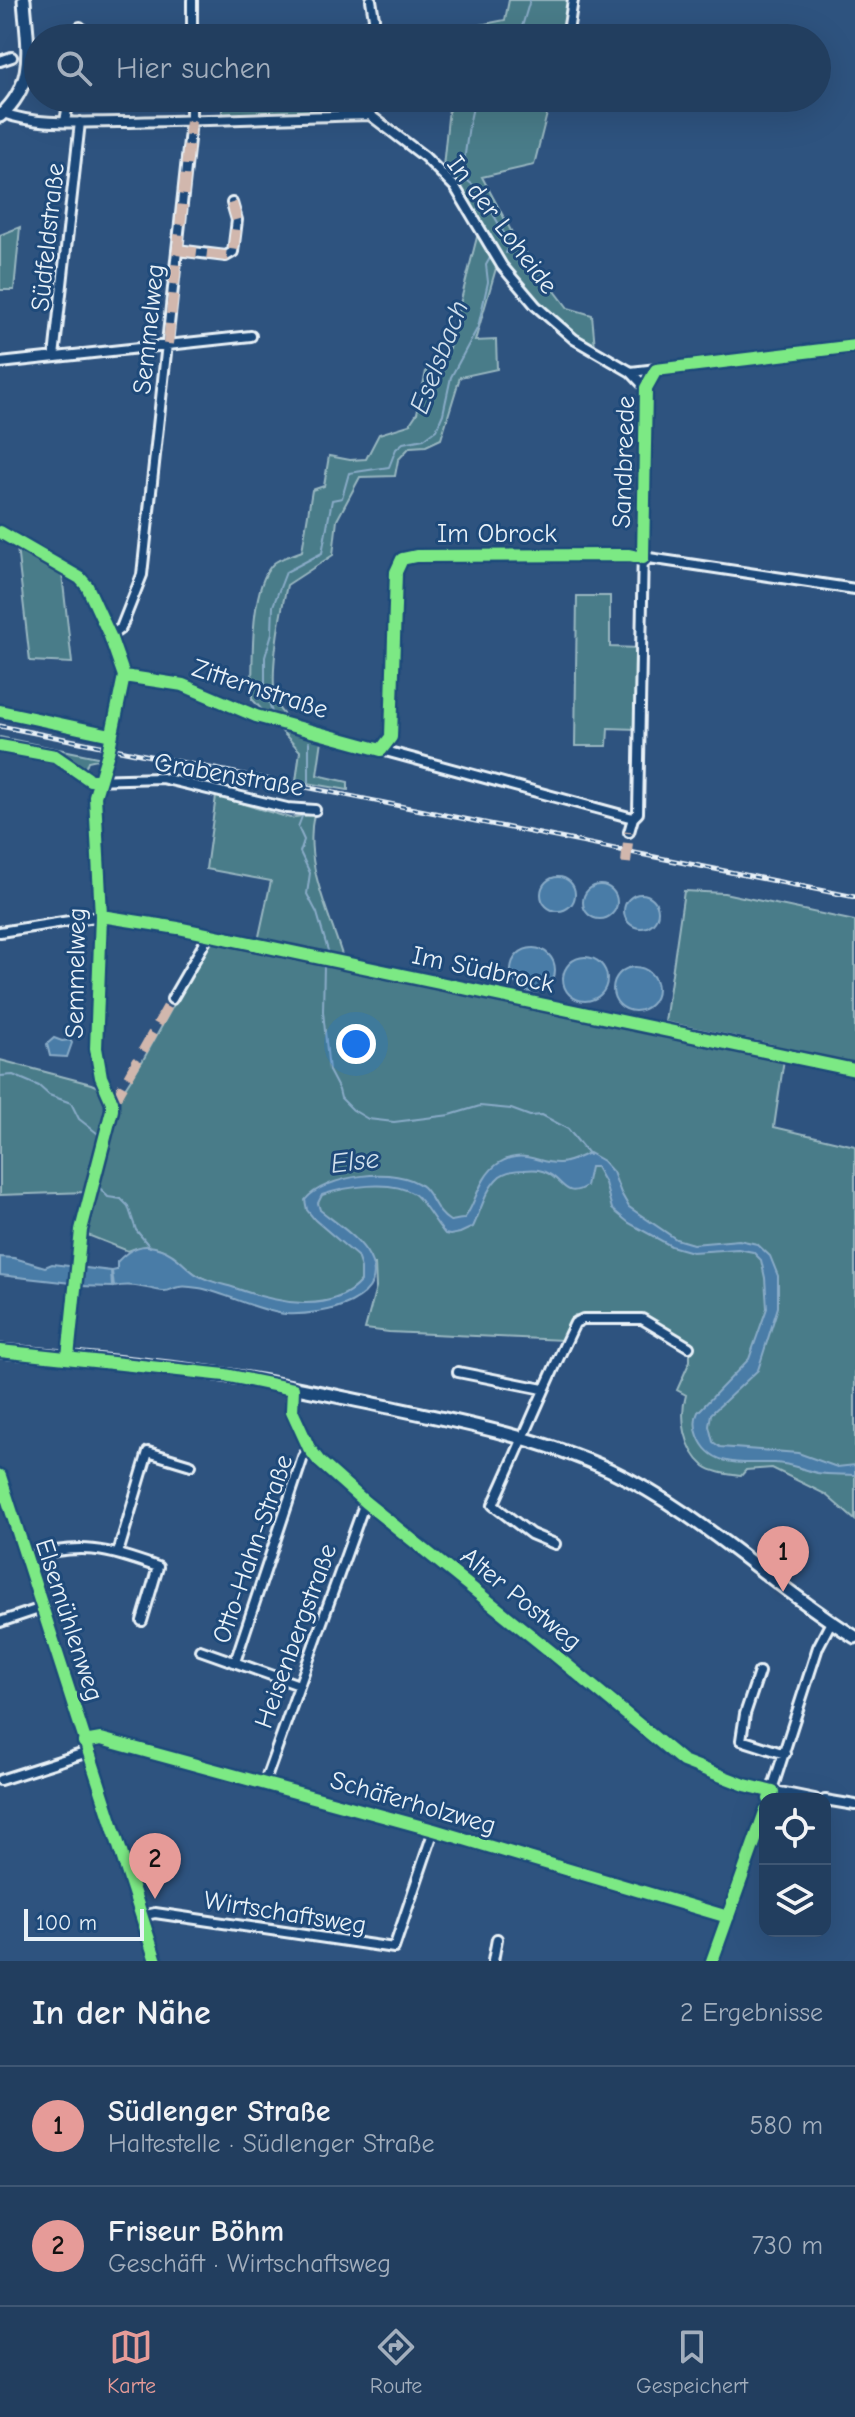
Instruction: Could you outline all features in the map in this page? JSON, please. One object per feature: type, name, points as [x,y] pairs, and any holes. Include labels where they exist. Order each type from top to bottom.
[{"type":"main road","points":[[24,0],[26,24]]},
{"type":"main road","points":[[2,115],[17,98],[24,79]]},
{"type":"main road","points":[[0,1351],[225,1375],[524,1438],[611,1471],[656,1494],[709,1529],[855,1637]]},
{"type":"street","points":[[192,0],[192,24]]},
{"type":"street","points":[[371,0],[374,24]]},
{"type":"street","points":[[569,24],[573,0]]},
{"type":"street","points":[[0,61],[12,57]]},
{"type":"street","points":[[65,122],[67,112]]},
{"type":"street","name":"Semmelweg","points":[[110,636],[121,628],[142,575],[191,112]]},
{"type":"street","points":[[2,115],[24,121],[80,122],[370,115],[370,112]]},
{"type":"street","name":"In der Loheide","points":[[370,115],[425,157],[455,187],[502,266],[536,306],[574,339],[631,372]]},
{"type":"street","name":"Südfeldstraße","points":[[54,357],[80,122]]},
{"type":"street","points":[[177,250],[226,256],[233,252],[237,220],[232,203]]},
{"type":"street","points":[[0,363],[251,336]]},
{"type":"street","points":[[631,372],[855,346]]},
{"type":"street","name":"Sandbreede","points":[[629,832],[638,813],[646,388],[656,370]]},
{"type":"street","name":"Sandbreede","points":[[631,372],[646,388]]},
{"type":"street","points":[[0,532],[80,578],[87,586],[124,676]]},
{"type":"street","name":"Im Obrock","points":[[381,750],[391,737],[396,572],[402,559],[416,556],[629,555],[855,589]]},
{"type":"street","name":"Semmelweg","points":[[68,1357],[81,1230],[112,1110],[112,1102],[101,1077],[96,1048],[101,916],[95,796],[124,676]]},
{"type":"street","name":"Zitternstraße","points":[[124,676],[183,685],[256,716],[633,818]]},
{"type":"street","points":[[0,711],[111,735]]},
{"type":"street","name":"Grabenstraße","points":[[0,746],[55,756],[90,780],[162,778],[287,808],[315,810]]},
{"type":"street","name":"Im Südbrock","points":[[0,932],[101,916],[209,935],[855,1070]]},
{"type":"street","points":[[172,999],[209,935]]},
{"type":"street","points":[[555,1544],[531,1534],[493,1505],[575,1323],[583,1319],[642,1319],[689,1347]]},
{"type":"street","points":[[458,1372],[543,1389]]},
{"type":"street","name":"Alter Postweg","points":[[293,1389],[292,1411],[309,1448],[319,1461],[365,1502],[683,1761],[766,1793]]},
{"type":"street","name":"Otto-Hahn-Straße","points":[[235,1662],[303,1457],[309,1448]]},
{"type":"street","points":[[118,1553],[148,1452],[191,1465]]},
{"type":"street","name":"Elsemühlenweg","points":[[0,1476],[141,1916],[152,1960]]},
{"type":"street","name":"Heisenbergstraße","points":[[264,1784],[365,1502]]},
{"type":"street","points":[[25,1557],[57,1550],[88,1548],[118,1553],[158,1567],[142,1621]]},
{"type":"street","points":[[0,1622],[42,1608]]},
{"type":"street","points":[[772,1793],[817,1651],[831,1622]]},
{"type":"street","name":"Otto-Hahn-Straße","points":[[200,1650],[299,1685]]},
{"type":"street","points":[[759,1672],[745,1714],[741,1740],[785,1754]]},
{"type":"street","name":"Schäferholzweg","points":[[84,1742],[101,1739],[434,1830],[728,1917]]},
{"type":"street","points":[[0,1780],[88,1752]]},
{"type":"street","points":[[831,1801],[855,1805]]},
{"type":"street","points":[[712,1961],[759,1829]]},
{"type":"street","name":"Wirtschaftsweg","points":[[141,1916],[155,1913],[394,1948],[434,1830]]},
{"type":"street","points":[[493,1961],[497,1939]]},
{"type":"green space","points":[[509,0],[571,0],[567,24],[485,24],[505,20]]},
{"type":"green space","points":[[370,19],[370,24],[352,24]]},
{"type":"green space","points":[[222,112],[313,112],[222,116]]},
{"type":"green space","points":[[449,112],[547,112],[534,165],[482,177],[516,240],[568,308],[592,315],[595,347],[556,318],[510,269],[443,167]]},
{"type":"green space","points":[[20,227],[14,290],[0,290],[0,235]]},
{"type":"green space","points":[[478,233],[497,265],[475,341],[496,340],[497,369],[460,377],[441,439],[426,446],[410,447],[398,460],[395,476],[360,477],[337,520],[333,555],[287,585],[274,668],[276,700],[289,719],[322,740],[317,775],[348,782],[348,790],[296,781],[300,751],[252,699],[254,628],[260,590],[273,564],[302,551],[312,490],[324,486],[329,456],[366,459],[379,434],[409,425],[417,413],[427,367],[447,355]]},
{"type":"green space","points":[[17,547],[62,574],[72,663],[30,661]]},
{"type":"green space","points":[[577,596],[610,596],[610,647],[639,648],[637,729],[608,728],[607,746],[575,746]]},
{"type":"green space","points":[[0,737],[102,758],[88,761],[85,769],[61,755],[0,743]]},
{"type":"green space","points":[[216,796],[290,818],[314,814],[312,851],[315,869],[343,958],[258,941],[271,881],[206,869]]},
{"type":"green space","points":[[684,891],[724,893],[855,921],[855,1066],[785,1052],[774,1127],[855,1146],[855,1520],[825,1494],[772,1468],[746,1470],[741,1476],[717,1472],[704,1466],[688,1443],[683,1414],[686,1395],[677,1390],[690,1361],[690,1342],[644,1314],[575,1315],[563,1340],[365,1329],[376,1288],[375,1264],[371,1264],[362,1280],[344,1296],[323,1302],[294,1304],[207,1280],[159,1248],[150,1246],[128,1251],[85,1234],[120,1096],[207,945],[217,940],[772,1057],[773,1045],[665,1022]]},
{"type":"green space","points":[[0,1060],[103,1089],[109,1112],[87,1192],[0,1195]]},
{"type":"water","points":[[558,877],[570,882],[575,894],[570,906],[558,911],[546,906],[541,894],[546,882]]},
{"type":"water","points":[[600,885],[612,890],[617,902],[612,914],[600,919],[588,914],[583,902],[588,890]]},
{"type":"water","points":[[641,894],[653,899],[658,911],[653,923],[641,928],[629,923],[624,911],[629,899]]},
{"type":"water","points":[[533,948],[548,955],[555,970],[548,985],[533,992],[518,985],[511,970],[518,955]]},
{"type":"water","points":[[585,957],[600,964],[607,979],[600,994],[585,1001],[570,994],[563,979],[570,964]]},
{"type":"water","points":[[635,967],[650,974],[657,989],[650,1004],[635,1011],[620,1004],[613,989],[620,974]]},
{"type":"water","points":[[54,1038],[70,1040],[72,1043],[67,1057],[50,1056],[47,1044]]},
{"type":"water","points":[[589,1153],[603,1161],[613,1172],[629,1207],[676,1239],[693,1244],[739,1240],[757,1244],[770,1256],[778,1276],[778,1307],[758,1370],[711,1414],[709,1426],[713,1442],[720,1447],[798,1453],[837,1467],[855,1465],[855,1475],[817,1473],[780,1463],[731,1462],[704,1447],[696,1427],[698,1412],[749,1359],[767,1308],[761,1260],[753,1252],[738,1249],[692,1252],[671,1246],[629,1223],[612,1209],[605,1183],[596,1167],[590,1167],[586,1186],[574,1191],[540,1170],[506,1173],[491,1187],[473,1227],[450,1235],[445,1234],[418,1197],[404,1189],[368,1186],[322,1195],[318,1203],[320,1210],[361,1245],[373,1268],[372,1282],[364,1293],[335,1308],[286,1314],[195,1287],[182,1286],[165,1291],[132,1286],[114,1287],[112,1271],[117,1270],[117,1262],[132,1250],[148,1246],[171,1254],[201,1277],[264,1297],[300,1303],[333,1299],[361,1281],[361,1268],[357,1256],[307,1210],[305,1200],[315,1191],[344,1179],[397,1176],[423,1187],[441,1214],[451,1221],[467,1215],[486,1176],[499,1163],[523,1157],[563,1163]]},
{"type":"water","points":[[0,1257],[45,1267],[52,1264],[111,1271],[112,1287],[78,1286],[0,1275]]},
{"type":"waterway","name":"Eselsbach","points":[[523,24],[530,0]]},
{"type":"waterway","name":"Eselsbach","points":[[472,112],[462,176],[479,190],[507,238],[509,247],[506,253]]},
{"type":"waterway","name":"Eselsbach","points":[[272,713],[265,684],[265,657],[272,633],[273,606],[286,572],[322,553],[332,500],[342,498],[349,473],[389,467],[396,449],[403,443],[424,439],[436,430],[451,377],[478,327],[488,282],[486,265],[490,258]]},
{"type":"waterway","name":"Eselsbach","points":[[309,742],[309,782]]},
{"type":"waterway","name":"Eselsbach","points":[[303,814],[298,827],[304,840],[300,852],[310,873],[307,894],[317,913],[329,954]]},
{"type":"waterway","name":"Eselsbach","points":[[324,965],[323,1011],[329,1071],[341,1098],[353,1110],[368,1119],[394,1122],[450,1115],[480,1106],[511,1109],[530,1116],[542,1115],[568,1129],[589,1155]]},
{"type":"waterway","points":[[0,1076],[13,1075],[71,1103],[79,1119],[97,1133],[100,1138],[88,1182]]},
{"type":"waterway","points":[[98,1186],[108,1197],[121,1199],[128,1206],[136,1230],[150,1247]]},
{"type":"railway","points":[[0,726],[855,897]]},
{"type":"marked path","points":[[168,344],[191,121]]},
{"type":"marked path","points":[[177,250],[226,256],[233,252],[237,220],[232,203]]},
{"type":"marked path","points":[[626,863],[629,832]]},
{"type":"marked path","points":[[112,1102],[172,999]]},
{"type":"cycle path","points":[[124,676],[183,685],[256,716],[381,750],[391,737],[396,572],[402,559],[416,556],[629,555],[643,558],[646,388],[656,370],[855,346]]},
{"type":"cycle path","points":[[0,532],[80,578],[87,586],[124,676],[108,753],[95,796],[101,916],[96,1048],[101,1077],[112,1102],[112,1110],[81,1230],[68,1357]]},
{"type":"cycle path","points":[[0,711],[111,735]]},
{"type":"cycle path","points":[[0,746],[55,756],[90,780],[100,780]]},
{"type":"cycle path","points":[[101,916],[178,928],[855,1070]]},
{"type":"cycle path","points":[[0,1351],[225,1375],[293,1389],[292,1411],[309,1448],[319,1461],[365,1502],[683,1761],[772,1793]]},
{"type":"cycle path","points":[[0,1476],[156,1961]]},
{"type":"cycle path","points":[[84,1742],[101,1739],[434,1830],[728,1917]]},
{"type":"cycle path","points":[[712,1961],[759,1829]]},
{"type":"place","name":"Südlenger Straße","points":[[783,1592]]},
{"type":"place","name":"Friseur Böhm","points":[[155,1899]]},
{"type":"water label","name":"Else","points":[[355,1161]]}]
